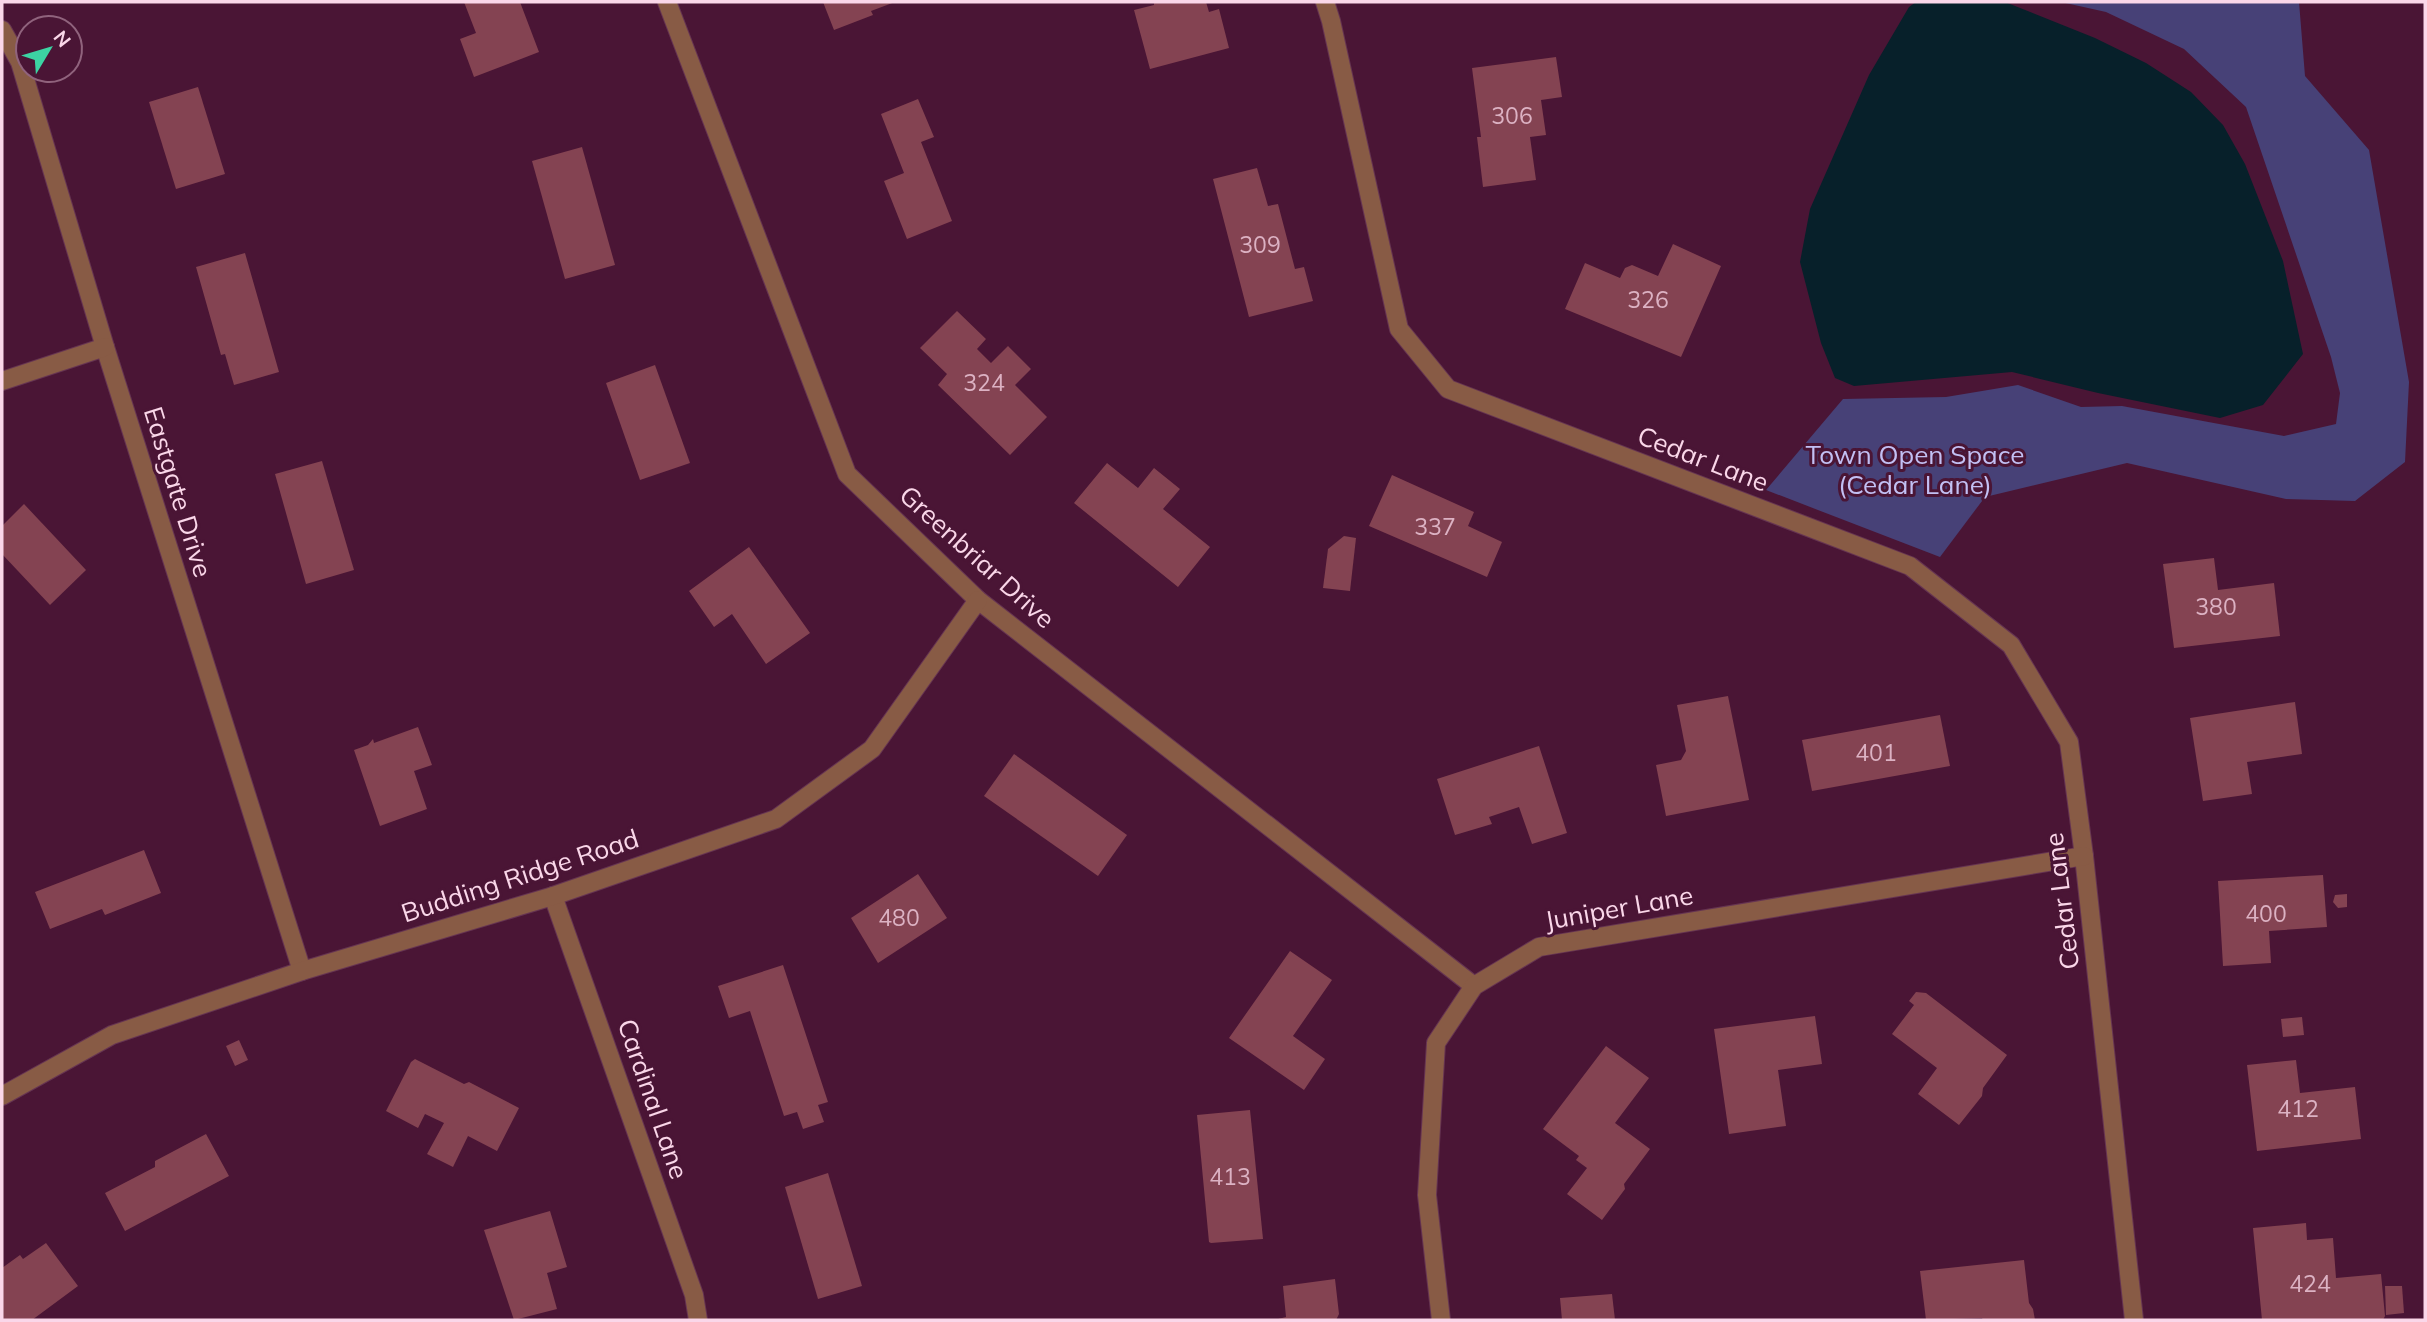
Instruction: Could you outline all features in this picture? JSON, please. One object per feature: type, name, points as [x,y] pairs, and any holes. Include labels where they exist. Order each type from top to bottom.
[{"type":"street","name":"Greenbriar Drive","points":[[667,2],[847,474],[978,600],[1474,986]]},
{"type":"street","name":"Cedar Lane","points":[[1325,2],[1399,329],[1448,389],[1910,566],[2011,645],[2069,742],[2084,856],[2134,1320]]},
{"type":"street","name":"Eastgate Drive","points":[[2,30],[19,62],[105,347],[302,971]]},
{"type":"street","points":[[2,381],[105,347]]},
{"type":"street","name":"Budding Ridge Road","points":[[2,1096],[112,1035],[302,971],[553,895],[776,819],[872,749],[978,600]]},
{"type":"street","name":"Juniper Lane","points":[[1441,1320],[1427,1195],[1436,1043],[1474,986],[1539,947],[2084,856]]},
{"type":"street","name":"Cardinal Lane","points":[[553,895],[694,1294],[698,1320]]},
{"type":"green space","name":"Town Open Space (Cedar Lane)","points":[[2061,2],[2299,2],[2305,76],[2369,150],[2409,382],[2405,462],[2355,501],[2286,499],[2127,463],[1985,497],[1940,557],[1766,490],[1843,399],[1946,397],[2018,385],[2081,407],[2122,406],[2284,436],[2336,424],[2340,393],[2331,357],[2246,107],[2184,49],[2106,12]]},
{"type":"water","points":[[1916,2],[2005,2],[2095,38],[2146,63],[2191,92],[2223,125],[2245,164],[2283,261],[2303,354],[2263,405],[2220,418],[2012,372],[1854,386],[1835,378],[1821,343],[1800,262],[1810,209],[1869,75],[1909,7]]},
{"type":"building","points":[[464,2],[520,2],[539,52],[474,77],[460,39],[476,33]]},
{"type":"building","points":[[823,2],[895,2],[871,11],[873,15],[834,30]]},
{"type":"building","points":[[1154,2],[1206,2],[1209,12],[1219,9],[1229,48],[1150,69],[1134,10],[1154,5]]},
{"type":"building","points":[[1556,57],[1562,97],[1541,100],[1546,135],[1530,137],[1536,180],[1483,187],[1477,137],[1481,137],[1472,68]]},
{"type":"building","points":[[198,87],[225,174],[176,189],[149,102]]},
{"type":"building","points":[[918,99],[934,137],[921,142],[952,221],[907,239],[884,181],[904,173],[881,114]]},
{"type":"building","points":[[582,147],[615,265],[565,279],[532,161]]},
{"type":"building","points":[[1257,168],[1268,206],[1278,204],[1295,269],[1304,267],[1313,301],[1249,317],[1213,179]]},
{"type":"building","points":[[1673,244],[1721,266],[1681,357],[1565,309],[1585,263],[1620,278],[1625,268],[1632,265],[1658,276]]},
{"type":"building","points":[[245,253],[279,372],[234,385],[225,354],[221,355],[196,267]]},
{"type":"building","points":[[957,311],[986,339],[977,349],[991,363],[1008,346],[1031,369],[1015,385],[1047,417],[1010,455],[938,385],[947,374],[920,348]]},
{"type":"building","points":[[655,365],[690,463],[640,480],[606,383]]},
{"type":"building","points":[[322,461],[354,570],[306,584],[275,474]]},
{"type":"building","points":[[1107,463],[1138,488],[1154,468],[1180,489],[1163,509],[1210,547],[1178,587],[1074,503]]},
{"type":"building","points":[[1392,475],[1474,512],[1468,526],[1502,542],[1487,577],[1369,526]]},
{"type":"building","points":[[24,504],[86,570],[50,605],[2,554],[2,526]]},
{"type":"building","points":[[1344,536],[1356,538],[1350,591],[1323,588],[1328,549]]},
{"type":"building","points":[[749,547],[810,633],[766,664],[732,614],[714,627],[689,591]]},
{"type":"building","points":[[2214,558],[2218,590],[2274,583],[2280,636],[2174,648],[2163,564]]},
{"type":"building","points":[[1728,696],[1749,800],[1666,816],[1656,765],[1681,760],[1686,751],[1677,705]]},
{"type":"building","points":[[2295,702],[2302,754],[2247,762],[2252,794],[2203,801],[2190,718]]},
{"type":"building","points":[[1940,715],[1950,766],[1812,791],[1802,740]]},
{"type":"building","points":[[418,727],[432,765],[414,771],[427,809],[380,826],[354,750],[368,745],[373,739],[374,743]]},
{"type":"building","points":[[1539,746],[1567,833],[1532,844],[1519,807],[1489,817],[1492,824],[1455,835],[1437,779]]},
{"type":"building","points":[[1014,754],[1127,835],[1098,876],[984,796]]},
{"type":"building","points":[[144,850],[161,893],[105,915],[102,909],[50,929],[35,892]]},
{"type":"building","points":[[918,874],[947,918],[878,963],[851,918]]},
{"type":"building","points":[[2323,875],[2327,927],[2269,931],[2271,963],[2223,966],[2218,881]]},
{"type":"building","points":[[2347,894],[2347,907],[2338,908],[2333,902],[2335,895]]},
{"type":"building","points":[[1290,951],[1332,980],[1293,1036],[1325,1059],[1304,1090],[1229,1038]]},
{"type":"building","points":[[783,965],[828,1102],[818,1105],[824,1122],[803,1129],[797,1112],[784,1116],[750,1011],[729,1018],[718,986]]},
{"type":"building","points":[[1916,992],[1926,993],[2007,1055],[1983,1088],[1982,1096],[1959,1125],[1918,1094],[1937,1068],[1892,1034],[1914,1005],[1909,1001]]},
{"type":"building","points":[[1815,1016],[1822,1064],[1778,1070],[1786,1126],[1729,1134],[1714,1029]]},
{"type":"building","points":[[2302,1017],[2304,1035],[2283,1037],[2281,1019]]},
{"type":"building","points":[[239,1040],[248,1060],[235,1066],[226,1046]]},
{"type":"building","points":[[1606,1046],[1649,1078],[1615,1123],[1650,1149],[1602,1220],[1567,1194],[1587,1168],[1576,1160],[1579,1156],[1543,1129]]},
{"type":"building","points":[[415,1059],[464,1084],[469,1082],[519,1108],[497,1151],[468,1136],[453,1167],[427,1154],[444,1123],[425,1114],[418,1128],[386,1111]]},
{"type":"building","points":[[2296,1060],[2300,1093],[2355,1087],[2361,1139],[2257,1151],[2247,1065]]},
{"type":"building","points":[[1250,1110],[1263,1239],[1211,1243],[1197,1115]]},
{"type":"building","points":[[206,1134],[229,1176],[125,1231],[105,1193],[155,1167],[155,1161]]},
{"type":"building","points":[[828,1173],[862,1286],[818,1299],[785,1187]]},
{"type":"building","points":[[550,1211],[567,1267],[547,1273],[557,1309],[514,1320],[484,1230]]},
{"type":"building","points":[[2306,1223],[2307,1240],[2333,1238],[2336,1278],[2381,1274],[2385,1316],[2383,1320],[2262,1320],[2253,1228]]},
{"type":"building","points":[[46,1243],[78,1286],[32,1320],[2,1320],[2,1268],[20,1255],[23,1259]]},
{"type":"building","points":[[2024,1260],[2029,1303],[2035,1320],[1926,1320],[1920,1271]]},
{"type":"building","points":[[1335,1279],[1339,1314],[1336,1320],[1274,1320],[1286,1317],[1283,1286]]},
{"type":"building","points":[[2385,1286],[2402,1286],[2404,1313],[2386,1315]]},
{"type":"building","points":[[1612,1294],[1615,1320],[1562,1320],[1560,1298]]}]
